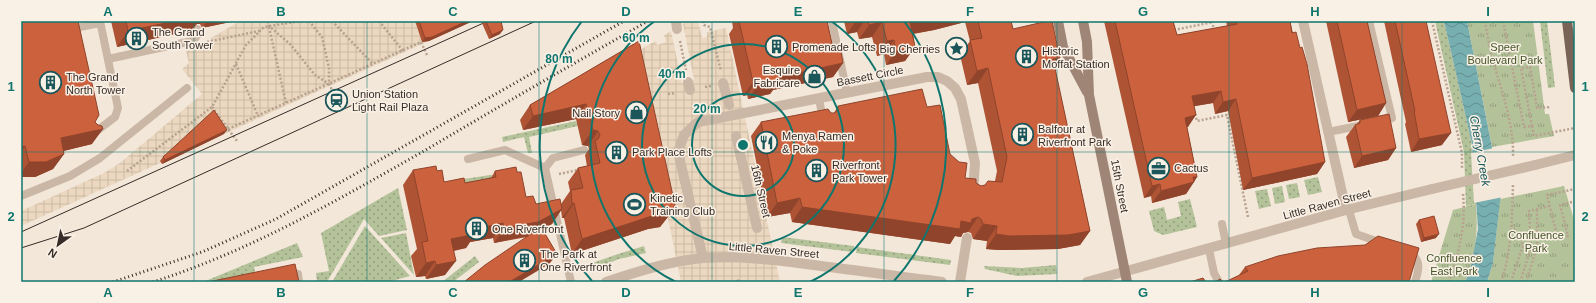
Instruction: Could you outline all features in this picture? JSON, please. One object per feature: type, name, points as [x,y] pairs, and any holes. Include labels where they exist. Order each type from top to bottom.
[{"type":"main road","name":"15th Street","points":[[1058,21],[1064,47],[1089,95]]},
{"type":"main road","name":"15th Street","points":[[1083,21],[1087,42],[1089,95],[1126,277]]},
{"type":"main road","points":[[1567,21],[1575,88]]},
{"type":"street","points":[[1303,21],[1347,210]]},
{"type":"street","name":"Bassett Circle","points":[[703,258],[679,163],[678,152],[684,135],[698,122],[927,77],[942,79],[952,84],[961,99],[976,163],[972,194]]},
{"type":"street","points":[[724,83],[729,105]]},
{"type":"street","name":"16th Street","points":[[736,136],[757,228]]},
{"type":"street","name":"Little Raven Street","points":[[1088,282],[1126,277],[1208,249],[1347,210],[1575,155]]},
{"type":"street","points":[[960,282],[966,238]]},
{"type":"street","name":"Little Raven Street","points":[[606,282],[630,274],[703,258],[735,258],[790,262],[942,282]]},
{"type":"lane","points":[[832,21],[847,93]]},
{"type":"lane","points":[[1328,132],[1392,118],[1369,21]]},
{"type":"lane","points":[[66,30],[100,22],[118,102],[117,113],[111,120],[90,136]]},
{"type":"lane","points":[[108,59],[192,41],[197,36],[197,29]]},
{"type":"lane","points":[[21,196],[70,176],[100,158],[187,88]]},
{"type":"lane","points":[[819,98],[823,122]]},
{"type":"lane","points":[[468,159],[505,150],[545,168],[572,282]]},
{"type":"lane","points":[[545,168],[553,158],[584,150]]},
{"type":"lane","points":[[1347,210],[1356,234],[1411,253],[1417,260],[1419,268],[1415,282]]},
{"type":"lane","points":[[1222,224],[1226,244]]},
{"type":"lane","points":[[1208,249],[1214,272],[1220,282]]},
{"type":"path","points":[[268,21],[286,103]]},
{"type":"path","points":[[127,171],[212,107],[246,45],[264,27],[300,21]]},
{"type":"path","points":[[309,21],[322,37],[329,68],[329,84],[335,96]]},
{"type":"path","points":[[332,21],[373,64]]},
{"type":"path","points":[[379,21],[403,51]]},
{"type":"path","points":[[703,21],[704,25],[710,27],[724,83]]},
{"type":"path","points":[[1037,21],[1039,31]]},
{"type":"path","points":[[1432,21],[1462,153],[1462,176]]},
{"type":"path","points":[[1485,21],[1513,140],[1513,163]]},
{"type":"path","points":[[1503,21],[1524,127],[1532,126]]},
{"type":"path","points":[[1170,26],[1171,31],[1213,22],[1214,30],[1219,34]]},
{"type":"path","points":[[676,25],[689,86]]},
{"type":"path","points":[[269,26],[290,44],[315,75],[329,84]]},
{"type":"path","points":[[212,41],[261,31]]},
{"type":"path","points":[[228,129],[421,42],[427,55]]},
{"type":"path","points":[[236,63],[258,116]]},
{"type":"path","points":[[1551,107],[1537,108],[1530,67],[1521,68],[1534,136],[1575,128]]},
{"type":"path","points":[[668,94],[675,93]]},
{"type":"path","points":[[1194,106],[1197,121],[1227,115],[1248,217]]},
{"type":"path","points":[[212,107],[237,141]]},
{"type":"path","points":[[548,177],[581,170]]},
{"type":"path","points":[[1501,282],[1506,266],[1512,225],[1513,179]]},
{"type":"path","points":[[1572,202],[1560,206],[1568,236],[1558,239],[1546,195],[1575,189]]},
{"type":"path","points":[[1449,282],[1461,246],[1465,217],[1463,190]]},
{"type":"path","points":[[1520,282],[1531,248],[1529,211],[1549,206]]},
{"type":"path","points":[[1526,282],[1537,247],[1537,209]]},
{"type":"path","points":[[1511,282],[1523,245],[1512,225]]},
{"type":"green space","points":[[1435,21],[1444,21],[1472,144],[1476,204],[1466,206],[1464,152]]},
{"type":"green space","name":"Speer Boulevard Park","points":[[1467,21],[1533,21],[1545,114],[1549,114],[1554,136],[1492,147]]},
{"type":"green space","points":[[1540,21],[1547,21],[1555,87],[1548,88]]},
{"type":"green space","points":[[576,121],[578,126],[529,137],[532,153],[528,153],[524,137],[503,142],[502,137]]},
{"type":"green space","points":[[490,175],[506,175],[435,195],[451,181]]},
{"type":"green space","points":[[1318,177],[1322,192],[1308,195],[1304,180]]},
{"type":"green space","points":[[1297,183],[1300,197],[1289,199],[1286,185]]},
{"type":"green space","points":[[1282,186],[1285,202],[1275,204],[1272,188]]},
{"type":"green space","name":"Confluence Park","points":[[1564,186],[1575,223],[1575,282],[1487,282],[1493,263],[1500,199]]},
{"type":"green space","points":[[398,188],[407,230],[379,236],[364,219],[327,282],[317,282],[316,273],[329,271],[321,233]]},
{"type":"green space","points":[[1267,189],[1271,206],[1259,209],[1255,191]]},
{"type":"green space","points":[[1190,199],[1197,227],[1163,235],[1154,231],[1149,211],[1164,207],[1167,220],[1181,216],[1178,202]]},
{"type":"green space","name":"Confluence East Park","points":[[1476,204],[1477,224],[1474,253],[1465,282],[1431,282],[1453,210]]},
{"type":"green space","points":[[365,226],[410,276],[388,282],[332,282]]},
{"type":"green space","points":[[406,233],[414,275],[381,238]]},
{"type":"green space","points":[[782,237],[854,246],[853,252],[781,243]]},
{"type":"green space","points":[[297,243],[303,257],[254,267],[257,282],[203,282]]},
{"type":"green space","points":[[644,246],[646,253],[619,259],[584,273],[581,267],[618,254]]},
{"type":"green space","points":[[857,247],[951,260],[950,265],[856,253]]},
{"type":"green space","points":[[475,256],[479,262],[453,282],[442,282]]},
{"type":"green space","points":[[1056,265],[1057,274],[1017,276],[985,269],[984,266],[1022,268]]},
{"type":"shaded area","points":[[240,21],[415,21],[421,40],[424,42],[429,41],[21,226],[21,211],[104,173],[120,163],[202,94],[182,69],[189,63],[186,51],[212,45],[211,38]]},
{"type":"shaded area","points":[[688,21],[698,21],[702,38],[707,37],[707,32],[726,28],[780,282],[681,282],[634,53],[656,41],[657,45],[666,42],[664,35],[671,31],[682,83],[694,80],[683,24]]},
{"type":"water","name":"Cherry Creek","points":[[1444,21],[1467,21],[1501,193],[1493,263],[1487,282],[1465,282],[1470,271],[1478,229],[1472,144]]},
{"type":"pier","points":[[1494,148],[1503,197],[1474,203],[1471,153]]},
{"type":"building","name":"The Grand North Tower","points":[[21,21],[78,21],[99,115],[95,122],[102,126],[103,129],[61,138],[64,154],[46,162],[29,162],[25,146],[21,147]]},
{"type":"building","points":[[126,21],[175,21],[128,31]]},
{"type":"building","points":[[419,21],[467,21],[432,37],[425,38]]},
{"type":"building","points":[[486,21],[501,21],[503,30],[492,35]]},
{"type":"building","name":"Promenade Lofts","points":[[739,21],[827,21],[833,48],[840,46],[843,63],[780,77],[780,80],[758,85],[757,81],[753,82]]},
{"type":"building","points":[[868,21],[915,21],[910,22],[915,47],[896,51],[894,40],[887,41],[882,22],[869,25]]},
{"type":"building","points":[[978,21],[1011,21],[1013,29],[1052,21],[1060,58],[1053,59],[1090,231],[1068,235],[1009,236],[996,234],[997,226],[983,224],[981,219],[978,217],[972,219],[971,223],[961,221],[960,229],[802,207],[800,198],[777,203],[761,122],[828,109],[831,113],[834,113],[838,110],[838,106],[922,89],[927,107],[940,105],[950,154],[959,162],[967,163],[965,178],[976,179],[976,183],[981,186],[985,185],[988,181],[1002,182],[1007,157],[988,68],[977,71],[970,40],[982,38]]},
{"type":"building","points":[[1115,21],[1173,21],[1177,35],[1237,24],[1236,21],[1290,21],[1292,33],[1296,32],[1300,48],[1302,47],[1307,64],[1325,162],[1252,178],[1236,99],[1223,102],[1221,91],[1192,96],[1196,115],[1185,118],[1197,177],[1193,177],[1194,182],[1161,191],[1160,184],[1152,186]]},
{"type":"building","points":[[1337,21],[1367,21],[1386,103],[1357,110]]},
{"type":"building","points":[[1395,21],[1426,21],[1451,133],[1419,139],[1415,111]]},
{"type":"building","name":"Park Place Lofts","points":[[639,41],[675,205],[671,213],[658,214],[582,239],[574,203],[572,204],[571,190],[583,188],[578,168],[600,163],[595,141],[600,135],[598,131],[593,130],[586,104],[533,116],[530,105]]},
{"type":"building","points":[[214,110],[227,130],[165,160],[163,157]]},
{"type":"building","points":[[1389,114],[1396,148],[1362,156],[1355,125],[1360,123],[1360,120]]},
{"type":"building","name":"One Riverfront","points":[[436,166],[437,171],[442,170],[444,182],[464,178],[465,183],[496,177],[495,171],[516,167],[517,172],[521,172],[526,197],[533,196],[536,204],[560,199],[562,209],[538,222],[504,228],[503,223],[475,229],[476,234],[451,239],[456,261],[436,265],[435,261],[426,263],[422,242],[428,241],[413,170]]},
{"type":"building","points":[[1434,216],[1439,234],[1424,238],[1419,220]]},
{"type":"building","name":"The Park at One Riverfront","points":[[541,227],[557,254],[509,282],[464,282],[485,265]]},
{"type":"building","points":[[1378,236],[1419,248],[1409,282],[1225,282],[1248,271],[1245,267],[1278,256],[1317,248],[1365,245]]},
{"type":"building","points":[[295,264],[299,282],[208,282]]},
{"type":"building","points":[[1203,278],[1206,282],[1190,282]]},
{"type":"building","points":[[1220,279],[1223,282],[1215,282]]},
{"type":"tram line","points":[[21,232],[488,21]]},
{"type":"tram line","points":[[21,248],[84,228],[536,21]]},
{"type":"railway","points":[[113,282],[202,252],[276,219],[624,21]]},
{"type":"railway","points":[[153,282],[224,255],[292,224],[424,151],[648,21]]},
{"type":"place","name":"The Grand South Tower","points":[[136,38]]},
{"type":"place","name":"Promenade Lofts","points":[[776,47]]},
{"type":"place","name":"Big Cherries","points":[[956,49]]},
{"type":"place","name":"Historic Moffat Station","points":[[1027,57]]},
{"type":"place","name":"Esquire Fabricare","points":[[815,76]]},
{"type":"place","name":"The Grand North Tower","points":[[50,83]]},
{"type":"place","name":"Union Station Light Rail Plaza","points":[[337,100]]},
{"type":"place","name":"Nail Story","points":[[636,113]]},
{"type":"place","name":"Balfour at Riverfront Park","points":[[1022,135]]},
{"type":"place","name":"Menya Ramen & Poke","points":[[767,142]]},
{"type":"place","name":"Park Place Lofts","points":[[617,152]]},
{"type":"place","name":"Cactus","points":[[1158,168]]},
{"type":"place","name":"Riverfront Park Tower","points":[[817,171]]},
{"type":"place","name":"Kinetic Training Club","points":[[635,204]]},
{"type":"place","name":"One Riverfront","points":[[477,229]]},
{"type":"place","name":"The Park at One Riverfront","points":[[524,260]]}]
